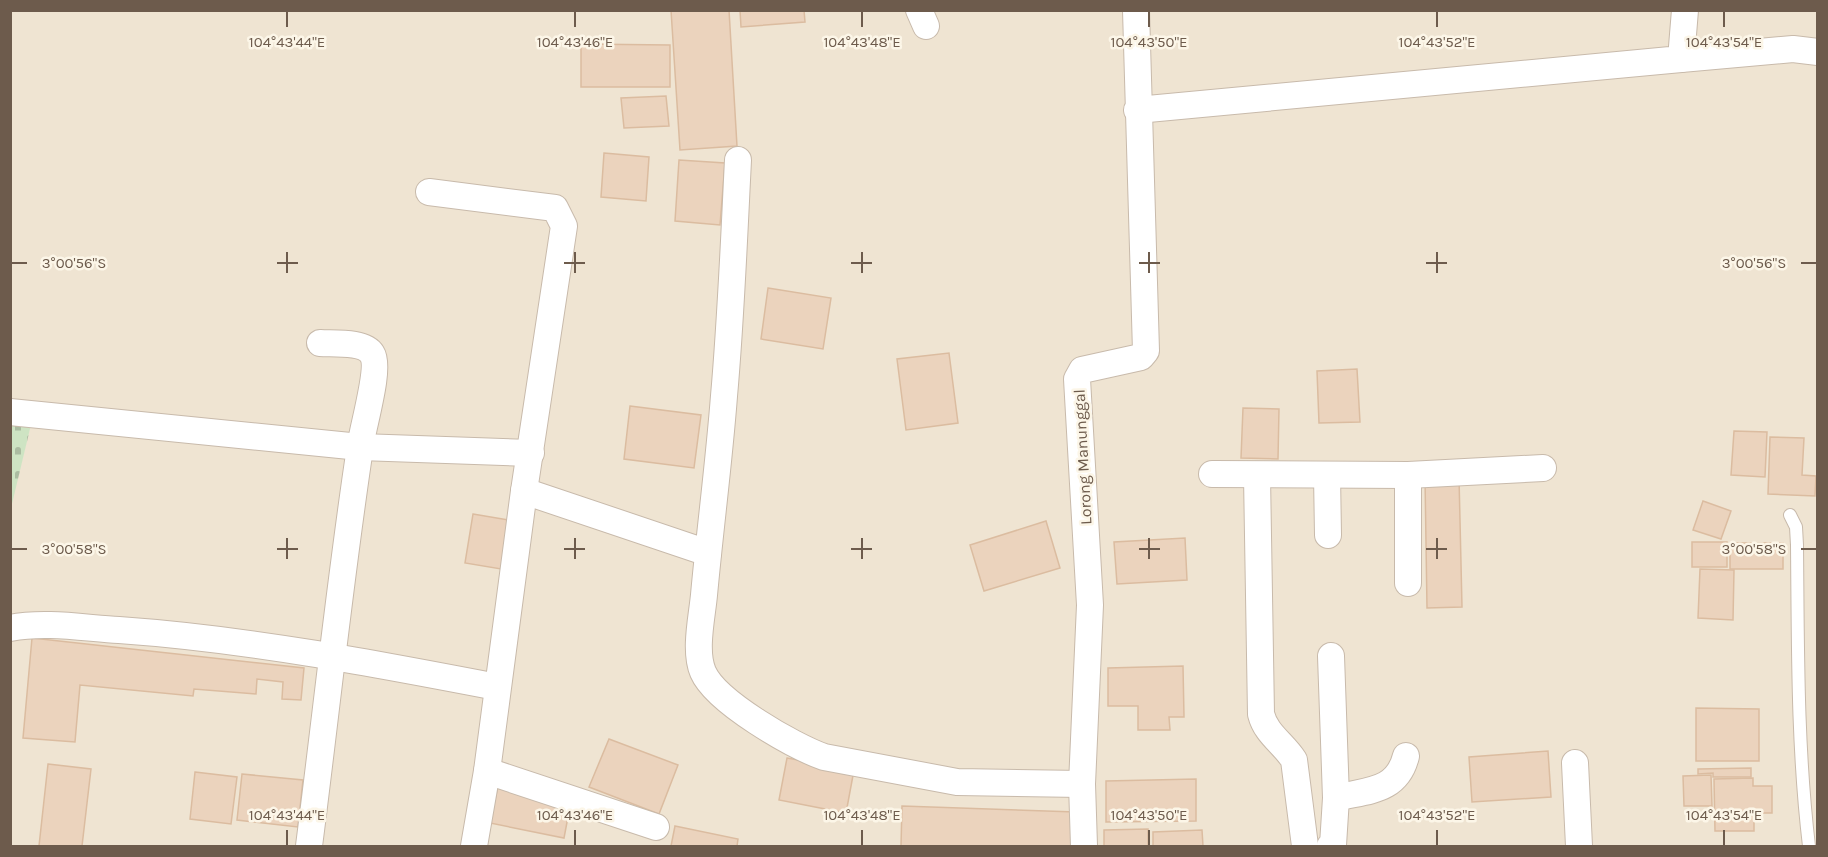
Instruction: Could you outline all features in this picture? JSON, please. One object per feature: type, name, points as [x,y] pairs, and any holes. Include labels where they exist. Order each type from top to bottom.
[{"type":"street","name":"Lorong Manunggal","points":[[1084,846],[1082,784],[1090,605],[1077,379],[1082,370],[1141,357],[1146,351],[1137,110],[1136,10]]},
{"type":"street","points":[[1681,59],[1685,10]]},
{"type":"street","points":[[1137,110],[1793,49],[1818,52]]},
{"type":"street","points":[[738,160],[724,396],[700,654],[702,669],[710,684],[753,719],[806,750],[884,769],[957,782],[1082,784]]},
{"type":"street","points":[[429,192],[555,208],[562,217],[564,226],[524,490],[488,771],[474,846]]},
{"type":"street","points":[[309,846],[360,447],[375,367],[372,354],[360,346],[320,343]]},
{"type":"street","points":[[10,412],[360,447],[531,453]]},
{"type":"street","points":[[1212,474],[1408,475],[1543,468]]},
{"type":"street","points":[[1326,475],[1328,535]]},
{"type":"street","points":[[1408,475],[1408,583]]},
{"type":"street","points":[[1257,476],[1261,714],[1266,730],[1287,749],[1294,760],[1305,846]]},
{"type":"street","points":[[524,490],[708,553]]},
{"type":"street","points":[[10,628],[36,625],[167,634],[334,655],[497,687]]},
{"type":"street","points":[[1330,846],[1333,844],[1335,831],[1336,798],[1331,656]]},
{"type":"street","points":[[1336,798],[1392,783],[1403,768],[1406,756]]},
{"type":"street","points":[[1575,763],[1579,846]]},
{"type":"street","points":[[488,771],[656,826]]},
{"type":"lane","points":[[1790,515],[1796,526],[1798,683],[1809,846]]},
{"type":"shaded area","points":[[11,11],[1817,11],[1817,846],[11,846],[10,508],[36,404],[11,406]]},
{"type":"green space","points":[[36,404],[11,508],[11,406]]},
{"type":"building","points":[[671,10],[729,10],[737,146],[680,150]]},
{"type":"building","points":[[740,10],[804,10],[805,22],[741,27]]},
{"type":"building","points":[[581,44],[670,45],[670,87],[581,87]]},
{"type":"building","points":[[666,96],[669,126],[624,128],[621,98]]},
{"type":"building","points":[[604,153],[649,157],[646,201],[601,197]]},
{"type":"building","points":[[679,160],[725,163],[720,225],[675,221]]},
{"type":"building","points":[[768,288],[831,298],[823,349],[761,339]]},
{"type":"building","points":[[949,353],[958,423],[906,430],[897,359]]},
{"type":"building","points":[[1357,369],[1360,422],[1319,423],[1317,371]]},
{"type":"building","points":[[630,406],[701,415],[694,468],[624,459]]},
{"type":"building","points":[[1243,408],[1279,409],[1278,459],[1241,458]]},
{"type":"building","points":[[1734,431],[1767,432],[1765,477],[1731,475]]},
{"type":"building","points":[[1770,437],[1804,438],[1802,475],[1816,476],[1815,496],[1768,494]]},
{"type":"building","points":[[1459,477],[1462,607],[1427,608],[1425,478]]},
{"type":"building","points":[[1703,501],[1731,511],[1721,539],[1693,530]]},
{"type":"building","points":[[473,514],[515,521],[507,570],[465,563]]},
{"type":"building","points":[[1046,521],[1060,568],[984,591],[970,545]]},
{"type":"building","points":[[1185,538],[1187,580],[1117,584],[1114,542]]},
{"type":"building","points":[[1692,542],[1727,542],[1727,567],[1692,567]]},
{"type":"building","points":[[1730,543],[1783,543],[1783,569],[1730,569]]},
{"type":"building","points":[[1700,569],[1734,570],[1733,620],[1698,618]]},
{"type":"building","points":[[32,638],[304,668],[301,700],[282,699],[283,682],[257,679],[256,694],[194,689],[193,696],[80,685],[75,742],[23,738]]},
{"type":"building","points":[[1183,666],[1184,717],[1169,717],[1170,730],[1138,730],[1138,706],[1108,706],[1108,668]]},
{"type":"building","points":[[1696,708],[1759,709],[1759,761],[1696,761]]},
{"type":"building","points":[[609,739],[678,765],[659,814],[589,787]]},
{"type":"building","points":[[1548,751],[1551,797],[1472,802],[1469,757]]},
{"type":"building","points":[[787,758],[854,770],[846,813],[779,800]]},
{"type":"building","points":[[48,764],[91,769],[82,846],[39,846]]},
{"type":"building","points":[[1751,768],[1751,777],[1713,777],[1713,773],[1698,774],[1698,769]]},
{"type":"building","points":[[195,772],[237,777],[231,824],[190,819]]},
{"type":"building","points":[[242,774],[303,780],[298,827],[237,820]]},
{"type":"building","points":[[1711,775],[1712,806],[1684,806],[1683,776]]},
{"type":"building","points":[[1753,778],[1753,786],[1772,786],[1772,813],[1754,813],[1754,831],[1715,831],[1714,779]]},
{"type":"building","points":[[1196,779],[1196,821],[1106,822],[1106,781]]},
{"type":"building","points":[[498,786],[571,801],[564,838],[490,823]]},
{"type":"building","points":[[902,806],[1076,812],[1074,846],[901,846]]},
{"type":"building","points":[[675,826],[738,839],[737,846],[671,846]]},
{"type":"building","points":[[1148,829],[1148,846],[1104,846],[1104,830]]},
{"type":"building","points":[[1202,830],[1203,846],[1153,846],[1153,832]]}]
